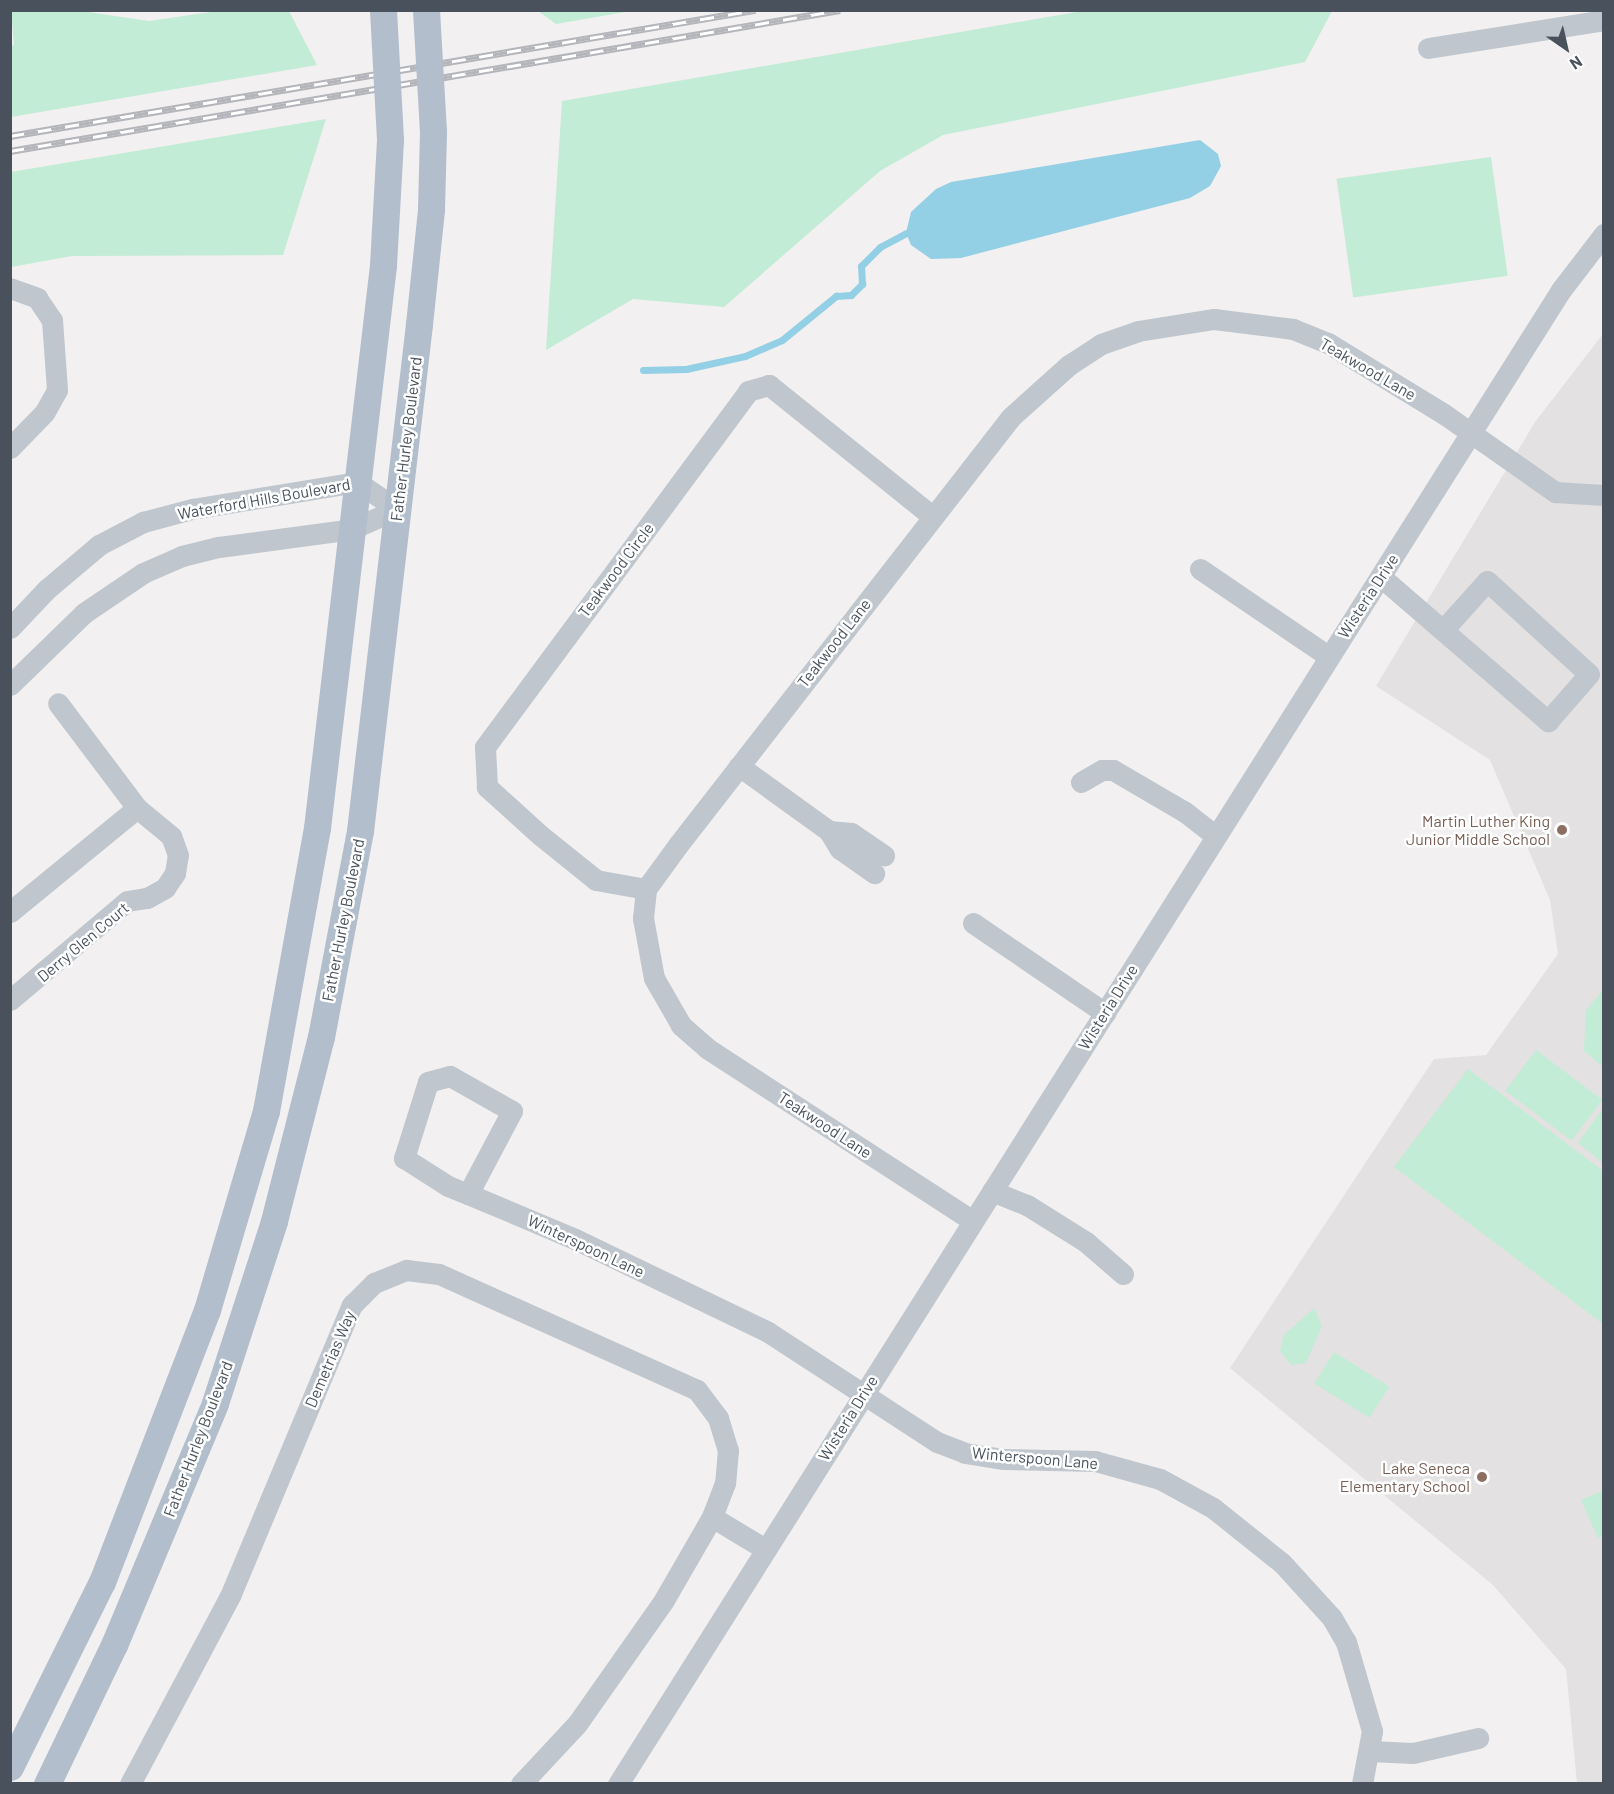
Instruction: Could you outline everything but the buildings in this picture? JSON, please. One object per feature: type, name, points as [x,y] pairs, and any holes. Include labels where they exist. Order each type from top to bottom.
[{"type":"main road","points":[[10,1767],[102,1582],[207,1310],[266,1111],[317,828],[383,265],[390,140],[383,10]]},
{"type":"main road","name":"Father Hurley Boulevard","points":[[47,1784],[114,1645],[215,1403],[274,1221],[321,1037],[360,831],[431,209],[433,132],[426,10]]},
{"type":"street","points":[[1428,48],[1604,20]]},
{"type":"street","name":"Wisteria Drive","points":[[618,1784],[1328,656],[1381,577],[1561,290],[1604,234]]},
{"type":"street","points":[[10,288],[37,298],[52,320],[57,390],[44,413],[10,448]]},
{"type":"street","name":"Teakwood Lane","points":[[973,1221],[707,1048],[681,1025],[654,978],[643,918],[646,889],[932,516],[1011,417],[1069,365],[1101,344],[1138,331],[1214,319],[1293,329],[1328,343],[1470,434],[1555,492],[1604,495]]},
{"type":"street","name":"Teakwood Circle","points":[[646,889],[596,880],[540,835],[488,787],[485,747],[748,392],[770,385],[932,516]]},
{"type":"street","name":"Waterford Hills Boulevard","points":[[10,628],[47,589],[99,545],[143,522],[192,509],[357,482],[397,509]]},
{"type":"street","points":[[10,685],[84,613],[143,573],[182,556],[219,547],[352,529],[397,509]]},
{"type":"street","points":[[1200,569],[1328,656]]},
{"type":"street","points":[[1381,577],[1548,721],[1589,674],[1487,581],[1444,629]]},
{"type":"street","name":"Derry Glen Court","points":[[10,1000],[127,901],[147,898],[165,888],[175,873],[178,855],[171,836],[137,808],[58,702]]},
{"type":"street","points":[[739,766],[829,831],[851,833],[879,864]]},
{"type":"street","points":[[1081,782],[1102,770],[1113,770],[1185,812],[1216,836]]},
{"type":"street","points":[[10,912],[137,808]]},
{"type":"street","points":[[973,923],[1105,1013]]},
{"type":"street","name":"Winterspoon Lane","points":[[468,1194],[512,1111],[450,1076],[428,1082],[404,1158],[468,1194],[575,1239],[768,1332],[937,1442],[965,1453],[1004,1459],[1095,1461],[1160,1479],[1230,1520],[1282,1563],[1332,1618],[1346,1642],[1365,1698],[1372,1731],[1362,1784]]},
{"type":"street","points":[[992,1191],[1037,1211],[1086,1242],[1124,1274]]},
{"type":"street","name":"Demetrias Way","points":[[130,1783],[230,1596],[352,1305],[374,1283],[406,1270],[439,1274],[697,1390],[718,1418],[728,1450],[725,1483],[712,1517],[664,1600],[577,1724],[521,1784]]},
{"type":"street","points":[[712,1517],[765,1549]]},
{"type":"street","points":[[1370,1751],[1413,1753],[1478,1738]]},
{"type":"shaded area","points":[[1603,334],[1603,1783],[1577,1783],[1566,1669],[1493,1585],[1230,1368],[1434,1059],[1486,1055],[1558,954],[1550,900],[1490,760],[1376,686],[1535,422]]},
{"type":"green space","points":[[11,10],[81,11],[149,21],[218,11],[289,11],[317,65],[11,117],[10,46],[14,45]]},
{"type":"green space","points":[[1088,10],[1332,11],[1305,62],[943,135],[880,171],[724,307],[633,299],[546,350],[562,101]]},
{"type":"green space","points":[[538,11],[631,11],[556,24]]},
{"type":"green space","points":[[326,119],[283,255],[72,256],[11,267],[11,172]]},
{"type":"green space","points":[[1491,157],[1508,276],[1353,298],[1337,179]]},
{"type":"green space","points":[[1603,990],[1603,1067],[1584,1051],[1586,1010]]},
{"type":"green space","points":[[1536,1050],[1602,1100],[1572,1141],[1505,1091]]},
{"type":"green space","points":[[1468,1069],[1603,1171],[1603,1324],[1394,1167]]},
{"type":"green space","points":[[1603,1108],[1604,1163],[1578,1143]]},
{"type":"green space","points":[[1314,1308],[1322,1326],[1306,1363],[1291,1365],[1280,1351],[1284,1335]]},
{"type":"green space","points":[[1334,1352],[1389,1386],[1370,1418],[1314,1383]]},
{"type":"green space","points":[[1603,1491],[1603,1536],[1598,1538],[1581,1500]]},
{"type":"water","points":[[1200,140],[1218,154],[1221,166],[1210,186],[1190,198],[961,258],[931,259],[911,245],[906,233],[911,212],[936,189],[951,182]]},
{"type":"waterway","points":[[643,370],[686,369],[745,356],[782,340],[836,296],[851,295],[862,284],[861,266],[880,247],[906,233]]},
{"type":"railway","points":[[10,136],[755,10]]},
{"type":"railway","points":[[10,151],[840,10]]},
{"type":"place","name":"Martin Luther King Junior Middle School","points":[[1562,830]]},
{"type":"place","name":"Lake Seneca Elementary School","points":[[1482,1477]]}]
